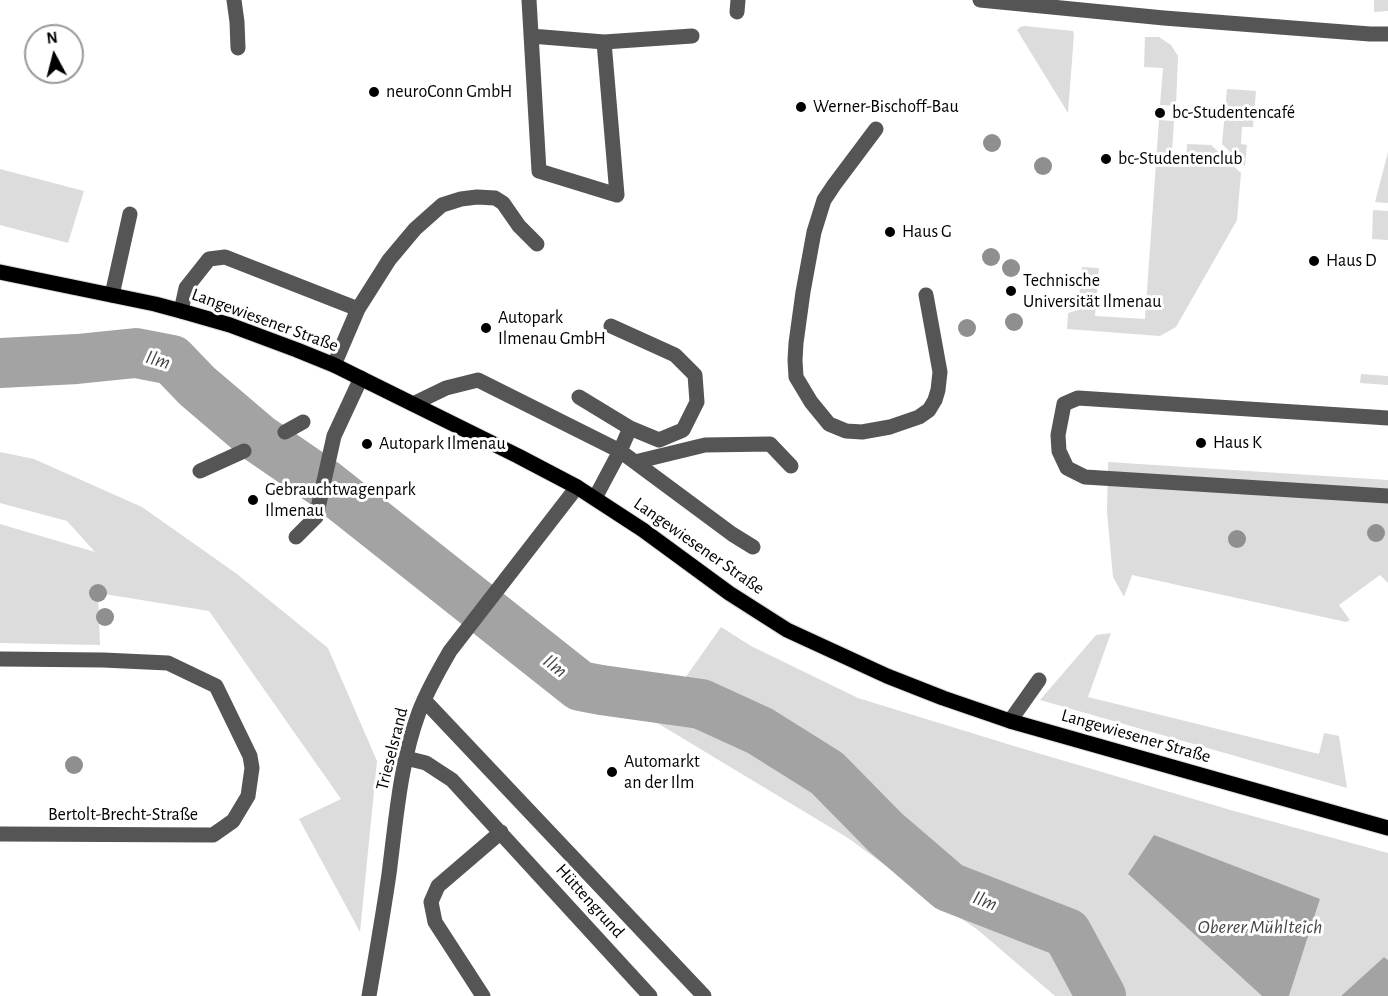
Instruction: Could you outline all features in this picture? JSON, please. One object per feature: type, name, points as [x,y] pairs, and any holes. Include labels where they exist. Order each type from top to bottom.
[{"type":"main road","name":"Langewiesener Straße","points":[[0,272],[181,311],[230,325],[334,365],[577,487],[643,530],[729,593],[787,630],[887,676],[943,698],[1010,720],[1388,828]]},
{"type":"street","points":[[234,0],[238,48]]},
{"type":"street","points":[[529,0],[539,171],[617,195],[604,42]]},
{"type":"street","points":[[980,0],[1121,7],[1370,34],[1388,34]]},
{"type":"street","points":[[531,36],[604,42],[692,36]]},
{"type":"street","points":[[876,129],[824,200],[818,216],[803,292],[796,343],[796,377],[811,402],[829,424],[846,431],[862,432],[890,427],[919,417],[929,410],[939,390],[940,372],[926,295]]},
{"type":"street","points":[[334,365],[358,309],[389,260],[415,229],[442,206],[477,196],[495,198],[503,203],[519,226],[537,244]]},
{"type":"street","points":[[112,295],[130,214]]},
{"type":"street","points":[[181,311],[186,288],[209,259],[225,257],[358,309]]},
{"type":"street","points":[[579,397],[630,428],[658,440],[683,430],[697,402],[694,375],[675,355],[611,326]]},
{"type":"street","points":[[296,537],[316,517],[334,436],[361,378]]},
{"type":"street","points":[[413,404],[446,388],[478,380],[620,451],[753,547]]},
{"type":"street","points":[[1388,418],[1078,398],[1064,404],[1058,435],[1059,451],[1067,468],[1086,477],[1388,496]]},
{"type":"street","points":[[285,432],[303,422]]},
{"type":"street","points":[[595,498],[630,428]]},
{"type":"street","points":[[635,462],[705,445],[770,444],[791,466]]},
{"type":"street","points":[[200,471],[244,451]]},
{"type":"street","name":"Trieselsrand","points":[[369,996],[406,758],[424,700],[450,651],[577,487]]},
{"type":"street","name":"Bertolt-Brecht-Straße","points":[[0,659],[168,663],[216,686],[250,756],[252,768],[248,796],[233,822],[213,835],[0,834]]},
{"type":"street","points":[[1010,720],[1039,680]]},
{"type":"street","points":[[424,700],[704,996]]},
{"type":"street","name":"Hüttengrund","points":[[406,758],[426,763],[452,780],[650,996]]},
{"type":"street","points":[[483,996],[435,922],[431,902],[438,885],[501,832]]},
{"type":"shaded area","points":[[1374,0],[1388,0],[1388,11],[1374,12]]},
{"type":"shaded area","points":[[1025,26],[1073,31],[1068,113],[1017,30]]},
{"type":"shaded area","points":[[1145,37],[1159,37],[1171,45],[1178,56],[1176,106],[1160,105],[1163,68],[1144,67]]},
{"type":"shaded area","points":[[1227,89],[1256,91],[1253,127],[1242,127],[1241,144],[1247,145],[1245,166],[1222,144]]},
{"type":"shaded area","points":[[1159,120],[1174,121],[1171,166],[1186,167],[1187,144],[1211,145],[1241,173],[1237,220],[1176,327],[1160,336],[1067,329],[1068,313],[1078,310],[1082,267],[1099,268],[1095,316],[1145,319]]},
{"type":"shaded area","points":[[1388,152],[1388,203],[1375,202]]},
{"type":"shaded area","points":[[0,169],[84,191],[68,243],[0,225]]},
{"type":"shaded area","points":[[1373,210],[1388,211],[1388,240],[1372,239]]},
{"type":"shaded area","points":[[1361,374],[1388,376],[1388,385],[1360,383]]},
{"type":"shaded area","points":[[0,452],[34,459],[142,507],[237,574],[328,648],[377,761],[360,932],[299,819],[341,799],[209,611],[98,593],[100,645],[0,643],[0,524],[95,552],[67,521],[0,503]]},
{"type":"shaded area","points":[[1108,462],[1388,480],[1388,583],[1380,575],[1339,605],[1350,620],[1346,622],[1132,575],[1124,597],[1113,577],[1107,512]]},
{"type":"shaded area","points":[[721,627],[751,646],[858,698],[1234,811],[1388,853],[1388,960],[1384,957],[1341,996],[1289,996],[1320,899],[1128,874],[1262,996],[1055,996],[978,930],[848,838],[644,715],[678,688]]},
{"type":"shaded area","points":[[1111,633],[1088,697],[1319,754],[1324,733],[1339,736],[1347,788],[1040,700],[1096,635]]},
{"type":"water","name":"Oberer Mühlteich","points":[[1154,835],[1320,899],[1289,996],[1262,996],[1128,874]]},
{"type":"water","points":[[1384,957],[1388,960],[1388,996],[1341,996]]},
{"type":"waterway","name":"Ilm","points":[[0,363],[136,353],[172,360],[197,386],[258,438],[325,484],[580,686],[701,704],[760,731],[827,773],[885,832],[949,887],[1067,933],[1101,996]]},
{"type":"place","name":"neuroConn GmbH","points":[[374,92]]},
{"type":"place","name":"Werner-Bischoff-Bau","points":[[801,107]]},
{"type":"place","name":"bc-Studentencafé","points":[[1160,113]]},
{"type":"place","name":"bc-Studentenclub","points":[[1106,159]]},
{"type":"place","name":"Haus G","points":[[890,232]]},
{"type":"place","name":"Haus D","points":[[1314,261]]},
{"type":"place","name":"Technische Universität Ilmenau","points":[[1011,291]]},
{"type":"place","name":"Autopark Ilmenau GmbH","points":[[486,328]]},
{"type":"place","name":"Haus K","points":[[1201,443]]},
{"type":"place","name":"Autopark Ilmenau","points":[[367,444]]},
{"type":"place","name":"Gebrauchtwagenpark Ilmenau","points":[[253,500]]},
{"type":"place","name":"Automarkt an der Ilm","points":[[612,772]]}]
